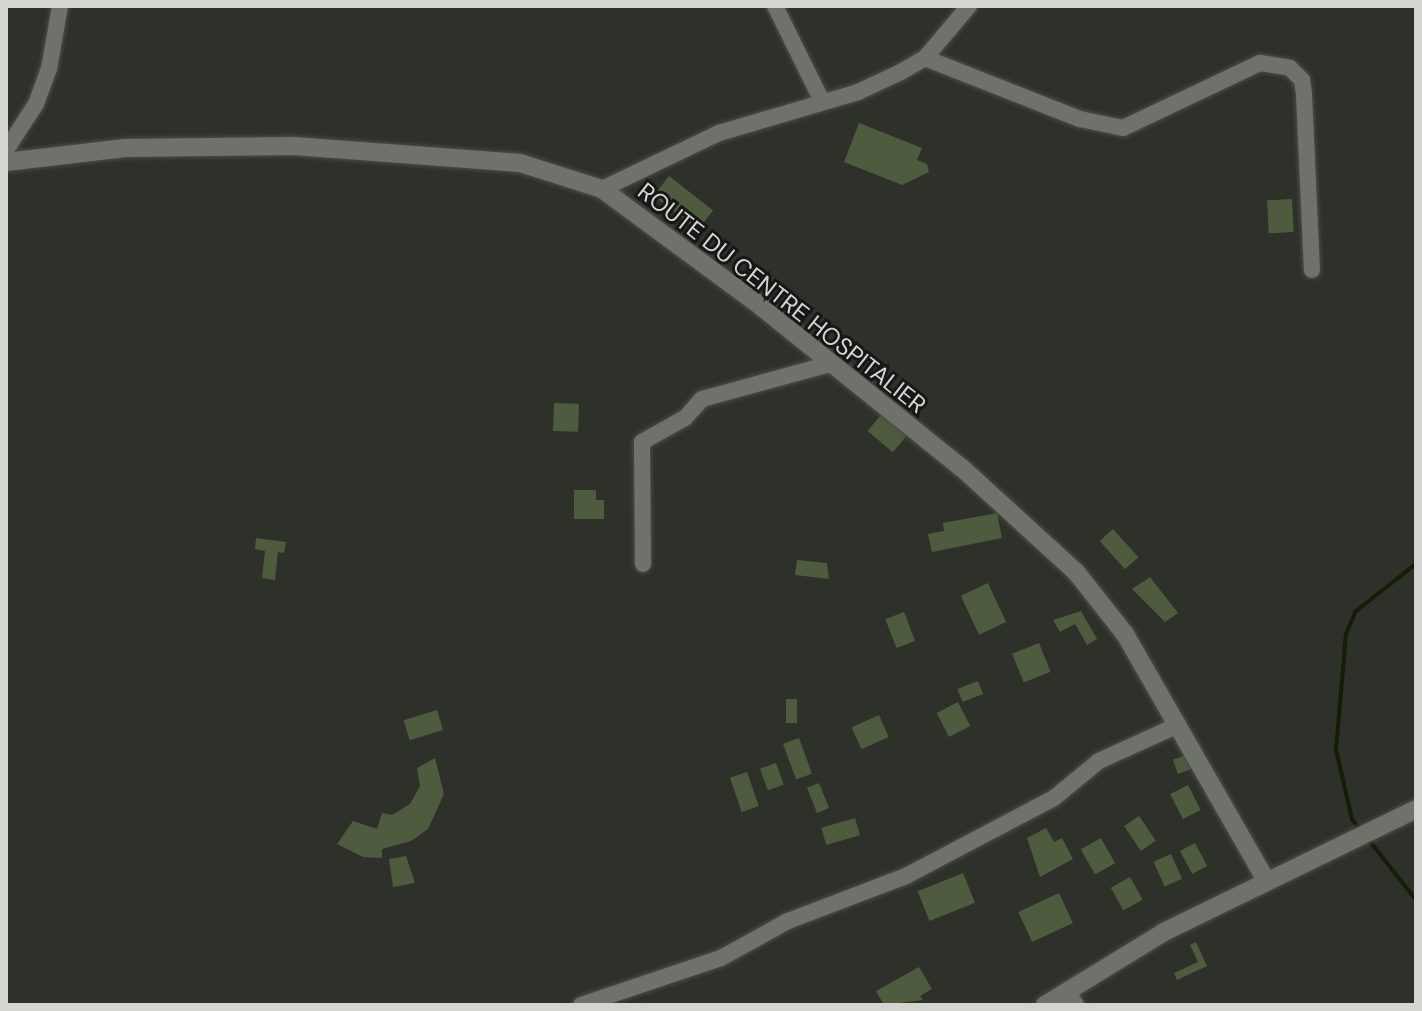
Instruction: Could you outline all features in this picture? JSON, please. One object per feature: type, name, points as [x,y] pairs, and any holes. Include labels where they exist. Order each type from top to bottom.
[{"type":"street","points":[[6,150],[36,104],[49,69],[60,6]]},
{"type":"street","points":[[775,6],[822,101]]},
{"type":"street","points":[[602,189],[696,142],[760,117],[858,92],[925,58],[969,6]]},
{"type":"street","points":[[925,58],[1115,128],[1140,124],[1260,63],[1290,68],[1302,80],[1304,95],[1312,270]]},
{"type":"street","name":"ROUTE DU CENTRE HOSPITALIER","points":[[6,162],[125,148],[294,146],[520,163],[602,189],[754,301],[962,468],[1076,572],[1125,634],[1266,880]]},
{"type":"street","points":[[643,564],[638,475],[642,442],[685,418],[702,399],[830,364]]},
{"type":"street","points":[[581,1005],[721,958],[788,921],[906,876],[1054,798],[1099,761],[1178,725]]},
{"type":"street","points":[[1045,1005],[1071,998],[1266,880],[1416,809]]},
{"type":"building","points":[[859,123],[922,148],[917,160],[927,164],[929,172],[902,185],[844,162]]},
{"type":"building","points":[[669,176],[713,210],[698,230],[654,196]]},
{"type":"building","points":[[1292,199],[1294,232],[1269,233],[1267,200]]},
{"type":"building","points":[[554,403],[579,404],[578,432],[553,431]]},
{"type":"building","points":[[881,415],[906,436],[893,452],[868,431]]},
{"type":"building","points":[[574,490],[596,490],[596,500],[604,500],[604,519],[574,519]]},
{"type":"building","points":[[997,513],[1002,538],[932,552],[928,534],[944,531],[943,523]]},
{"type":"building","points":[[1113,529],[1138,557],[1125,569],[1100,541]]},
{"type":"building","points":[[256,538],[286,542],[284,553],[278,552],[275,580],[262,578],[265,551],[255,549]]},
{"type":"building","points":[[797,560],[827,563],[829,579],[795,575]]},
{"type":"building","points":[[1150,577],[1178,613],[1165,622],[1132,589]]},
{"type":"building","points":[[988,583],[1006,622],[979,635],[961,596]]},
{"type":"building","points":[[1081,611],[1097,639],[1087,645],[1075,624],[1060,632],[1053,620]]},
{"type":"building","points":[[904,612],[915,641],[896,648],[885,619]]},
{"type":"building","points":[[1039,643],[1051,672],[1024,683],[1012,654]]},
{"type":"building","points":[[978,681],[983,694],[962,702],[957,689]]},
{"type":"building","points":[[786,699],[797,699],[797,723],[786,723]]},
{"type":"building","points":[[958,702],[970,726],[949,737],[937,713]]},
{"type":"building","points":[[437,710],[443,730],[410,740],[404,720]]},
{"type":"building","points":[[879,715],[889,737],[861,749],[852,727]]},
{"type":"building","points":[[799,738],[812,774],[796,780],[783,744]]},
{"type":"building","points":[[1186,755],[1191,769],[1178,774],[1173,760]]},
{"type":"building","points":[[435,758],[444,794],[428,829],[411,841],[382,849],[382,858],[363,857],[337,844],[353,821],[377,829],[382,813],[392,815],[410,804],[420,786],[417,768]]},
{"type":"building","points":[[776,763],[784,785],[768,790],[760,769]]},
{"type":"building","points":[[747,772],[759,806],[742,812],[730,778]]},
{"type":"building","points":[[819,783],[829,808],[817,813],[807,788]]},
{"type":"building","points":[[1188,785],[1201,810],[1183,819],[1170,794]]},
{"type":"building","points":[[1139,816],[1156,841],[1141,851],[1124,826]]},
{"type":"building","points":[[855,818],[860,835],[826,845],[821,828]]},
{"type":"building","points":[[1046,828],[1054,842],[1062,838],[1073,859],[1040,877],[1027,838]]},
{"type":"building","points":[[1101,838],[1115,863],[1095,875],[1081,849]]},
{"type":"building","points":[[1195,843],[1207,866],[1192,874],[1180,851]]},
{"type":"building","points":[[1171,854],[1182,879],[1165,886],[1154,862]]},
{"type":"building","points":[[406,856],[415,883],[393,887],[389,859]]},
{"type":"building","points":[[963,873],[975,903],[930,921],[918,891]]},
{"type":"building","points":[[1130,877],[1143,900],[1123,910],[1111,888]]},
{"type":"building","points":[[1059,893],[1073,923],[1032,942],[1018,912]]},
{"type":"building","points":[[1196,942],[1207,966],[1177,980],[1174,973],[1198,962],[1190,945]]},
{"type":"building","points":[[919,967],[932,989],[920,996],[923,1000],[884,1005],[876,991]]},
{"type":"waterway","points":[[1360,829],[1352,819],[1336,750],[1346,634],[1356,611],[1416,564]]},
{"type":"waterway","points":[[1368,839],[1416,900]]}]
